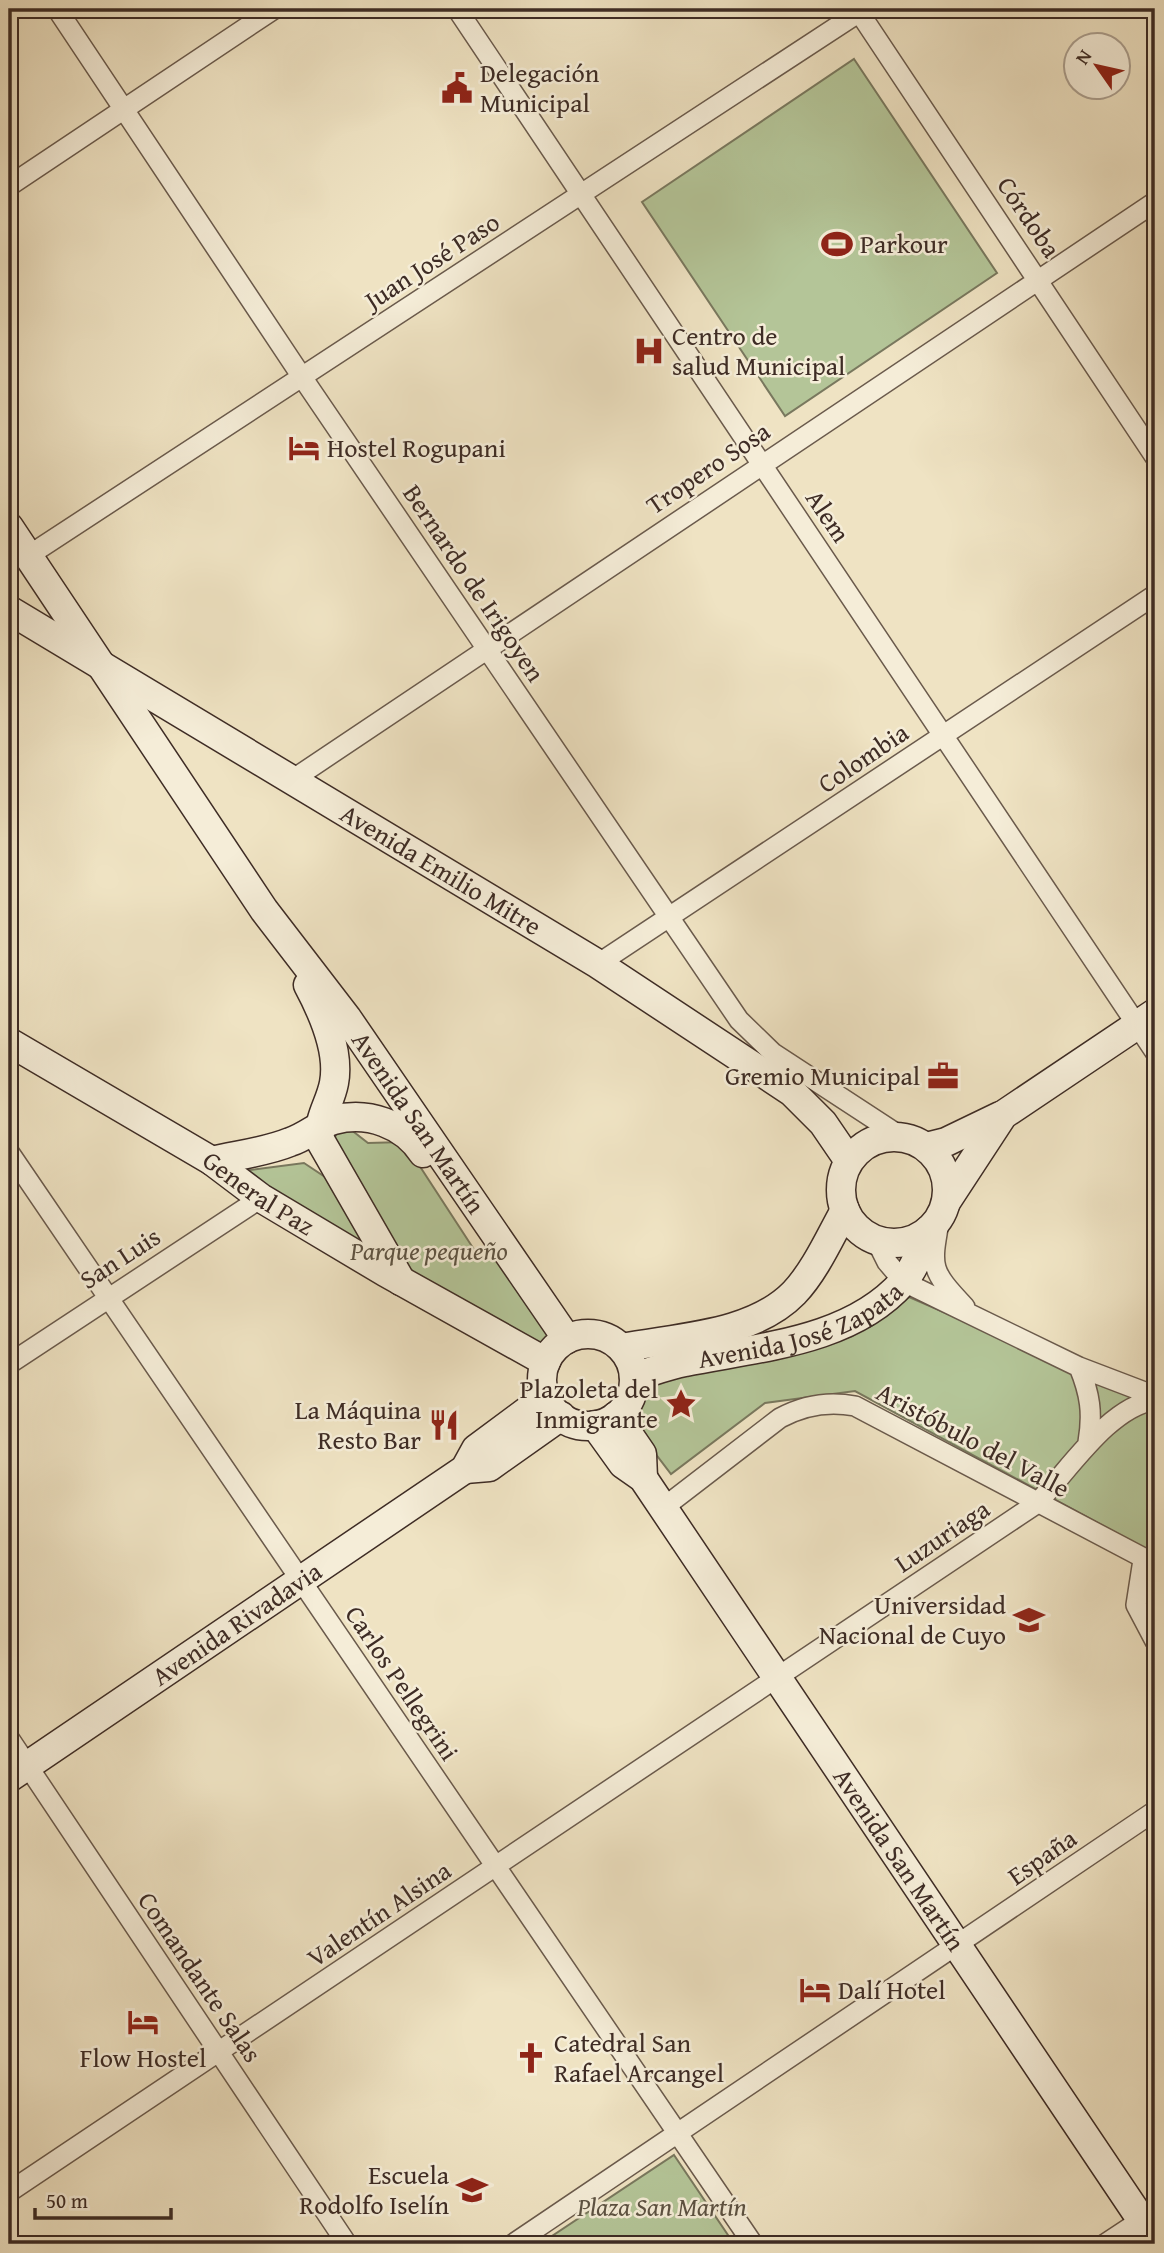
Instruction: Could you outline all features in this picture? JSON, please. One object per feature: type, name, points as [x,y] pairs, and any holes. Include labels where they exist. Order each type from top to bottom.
[{"type":"street","name":"Bernardo de Irigoyen","points":[[57,9],[302,377],[739,1020],[755,1037],[900,1136]]},
{"type":"street","points":[[9,186],[274,9]]},
{"type":"street","name":"Alem","points":[[457,9],[944,736],[1146,1019],[1155,1052]]},
{"type":"street","name":"Juan José Paso","points":[[28,556],[860,10]]},
{"type":"street","name":"Córdoba","points":[[860,10],[1155,457]]},
{"type":"street","name":"Tropero Sosa","points":[[292,780],[1155,202]]},
{"type":"street","name":"Avenida San Martín","points":[[9,527],[264,910],[316,1000],[335,1059],[334,1083],[319,1126]]},
{"type":"street","name":"Colombia","points":[[598,964],[1155,595]]},
{"type":"street","name":"Avenida Emilio Mitre","points":[[9,610],[598,964],[792,1092],[823,1123],[849,1161]]},
{"type":"street","name":"Avenida San Martín","points":[[264,910],[347,1018],[567,1339]]},
{"type":"street","name":"Avenida José Zapata","points":[[634,1377],[683,1362],[777,1347],[813,1335],[875,1305],[904,1282],[938,1216],[1003,1115],[1146,1019]]},
{"type":"street","name":"General Paz","points":[[9,1042],[212,1161],[261,1198],[401,1281],[546,1362]]},
{"type":"street","points":[[926,1147],[947,1142],[1003,1115]]},
{"type":"street","points":[[212,1161],[290,1143],[319,1126],[350,1117],[399,1127],[413,1138],[475,1231],[503,1245]]},
{"type":"street","points":[[319,1126],[327,1153],[401,1281]]},
{"type":"street","points":[[845,1210],[841,1194],[842,1177],[849,1161],[871,1141],[900,1136],[926,1147],[944,1172],[934,1268],[940,1280],[972,1316]]},
{"type":"street","name":"Carlos Pellegrini","points":[[9,1152],[753,2244]]},
{"type":"street","name":"San Luis","points":[[9,1364],[107,1296],[261,1198]]},
{"type":"street","name":"Avenida José Zapata","points":[[622,1348],[715,1331],[752,1320],[776,1308],[796,1292],[845,1210],[863,1233],[876,1240],[904,1242],[938,1216]]},
{"type":"street","points":[[876,1240],[887,1262],[904,1282],[1079,1367],[1155,1398]]},
{"type":"street","points":[[596,1334],[622,1348],[634,1377],[629,1398],[606,1420],[583,1425],[553,1407],[543,1374],[551,1353],[567,1339],[596,1334]]},
{"type":"street","points":[[1079,1367],[1091,1401],[1092,1418],[1088,1441]]},
{"type":"street","name":"Luzuriaga","points":[[778,1678],[1036,1504],[1059,1481],[1088,1441],[1138,1405],[1155,1398]]},
{"type":"street","name":"Aristóbulo del Valle","points":[[663,1508],[780,1418],[796,1409],[834,1402],[855,1406],[1149,1562]]},
{"type":"street","name":"Avenida Rivadavia","points":[[18,1772],[465,1469],[489,1467],[553,1407]]},
{"type":"street","name":"Avenida San Martín","points":[[606,1420],[623,1464],[643,1478],[958,1947],[1151,2223]]},
{"type":"street","points":[[1149,1562],[1136,1605],[1155,1641]]},
{"type":"street","name":"Valentín Alsina","points":[[9,2192],[778,1678]]},
{"type":"street","name":"Comandante Salas","points":[[9,1738],[18,1772],[219,2052],[348,2244]]},
{"type":"street","name":"España","points":[[513,2244],[958,1947],[1155,1811]]},
{"type":"street","points":[[1105,2244],[1151,2223]]},
{"type":"green space","points":[[854,59],[997,273],[785,416],[642,202]]},
{"type":"green space","name":"Parque pequeño","points":[[350,1129],[368,1143],[404,1142],[475,1251],[496,1259],[557,1335],[542,1353],[400,1279],[331,1146],[338,1130]]},
{"type":"green space","name":"Parque pequeño","points":[[304,1163],[337,1185],[369,1252],[242,1171]]},
{"type":"green space","points":[[909,1297],[1155,1404],[1155,1554],[855,1391],[765,1403],[671,1474],[626,1415],[650,1381],[777,1359],[852,1336]]},
{"type":"green space","name":"Plaza San Martín","points":[[674,2155],[734,2244],[540,2244]]},
{"type":"place","name":"Delegación Municipal","points":[[457,88]]},
{"type":"place","name":"Parkour","points":[[837,244]]},
{"type":"place","name":"Centro de salud Municipal","points":[[649,351]]},
{"type":"place","name":"Hostel Rogupani","points":[[304,448]]},
{"type":"place","name":"Gremio Municipal","points":[[943,1076]]},
{"type":"place","name":"Plazoleta del Inmigrante","points":[[681,1404]]},
{"type":"place","name":"La Máquina Resto Bar","points":[[444,1425]]},
{"type":"place","name":"Universidad Nacional de Cuyo","points":[[1029,1620]]},
{"type":"place","name":"Dalí Hotel","points":[[815,1990]]},
{"type":"place","name":"Flow Hostel","points":[[143,2022]]},
{"type":"place","name":"Catedral San Rafael Arcangel","points":[[531,2058]]},
{"type":"place","name":"Escuela Rodolfo Iselín","points":[[472,2190]]}]
